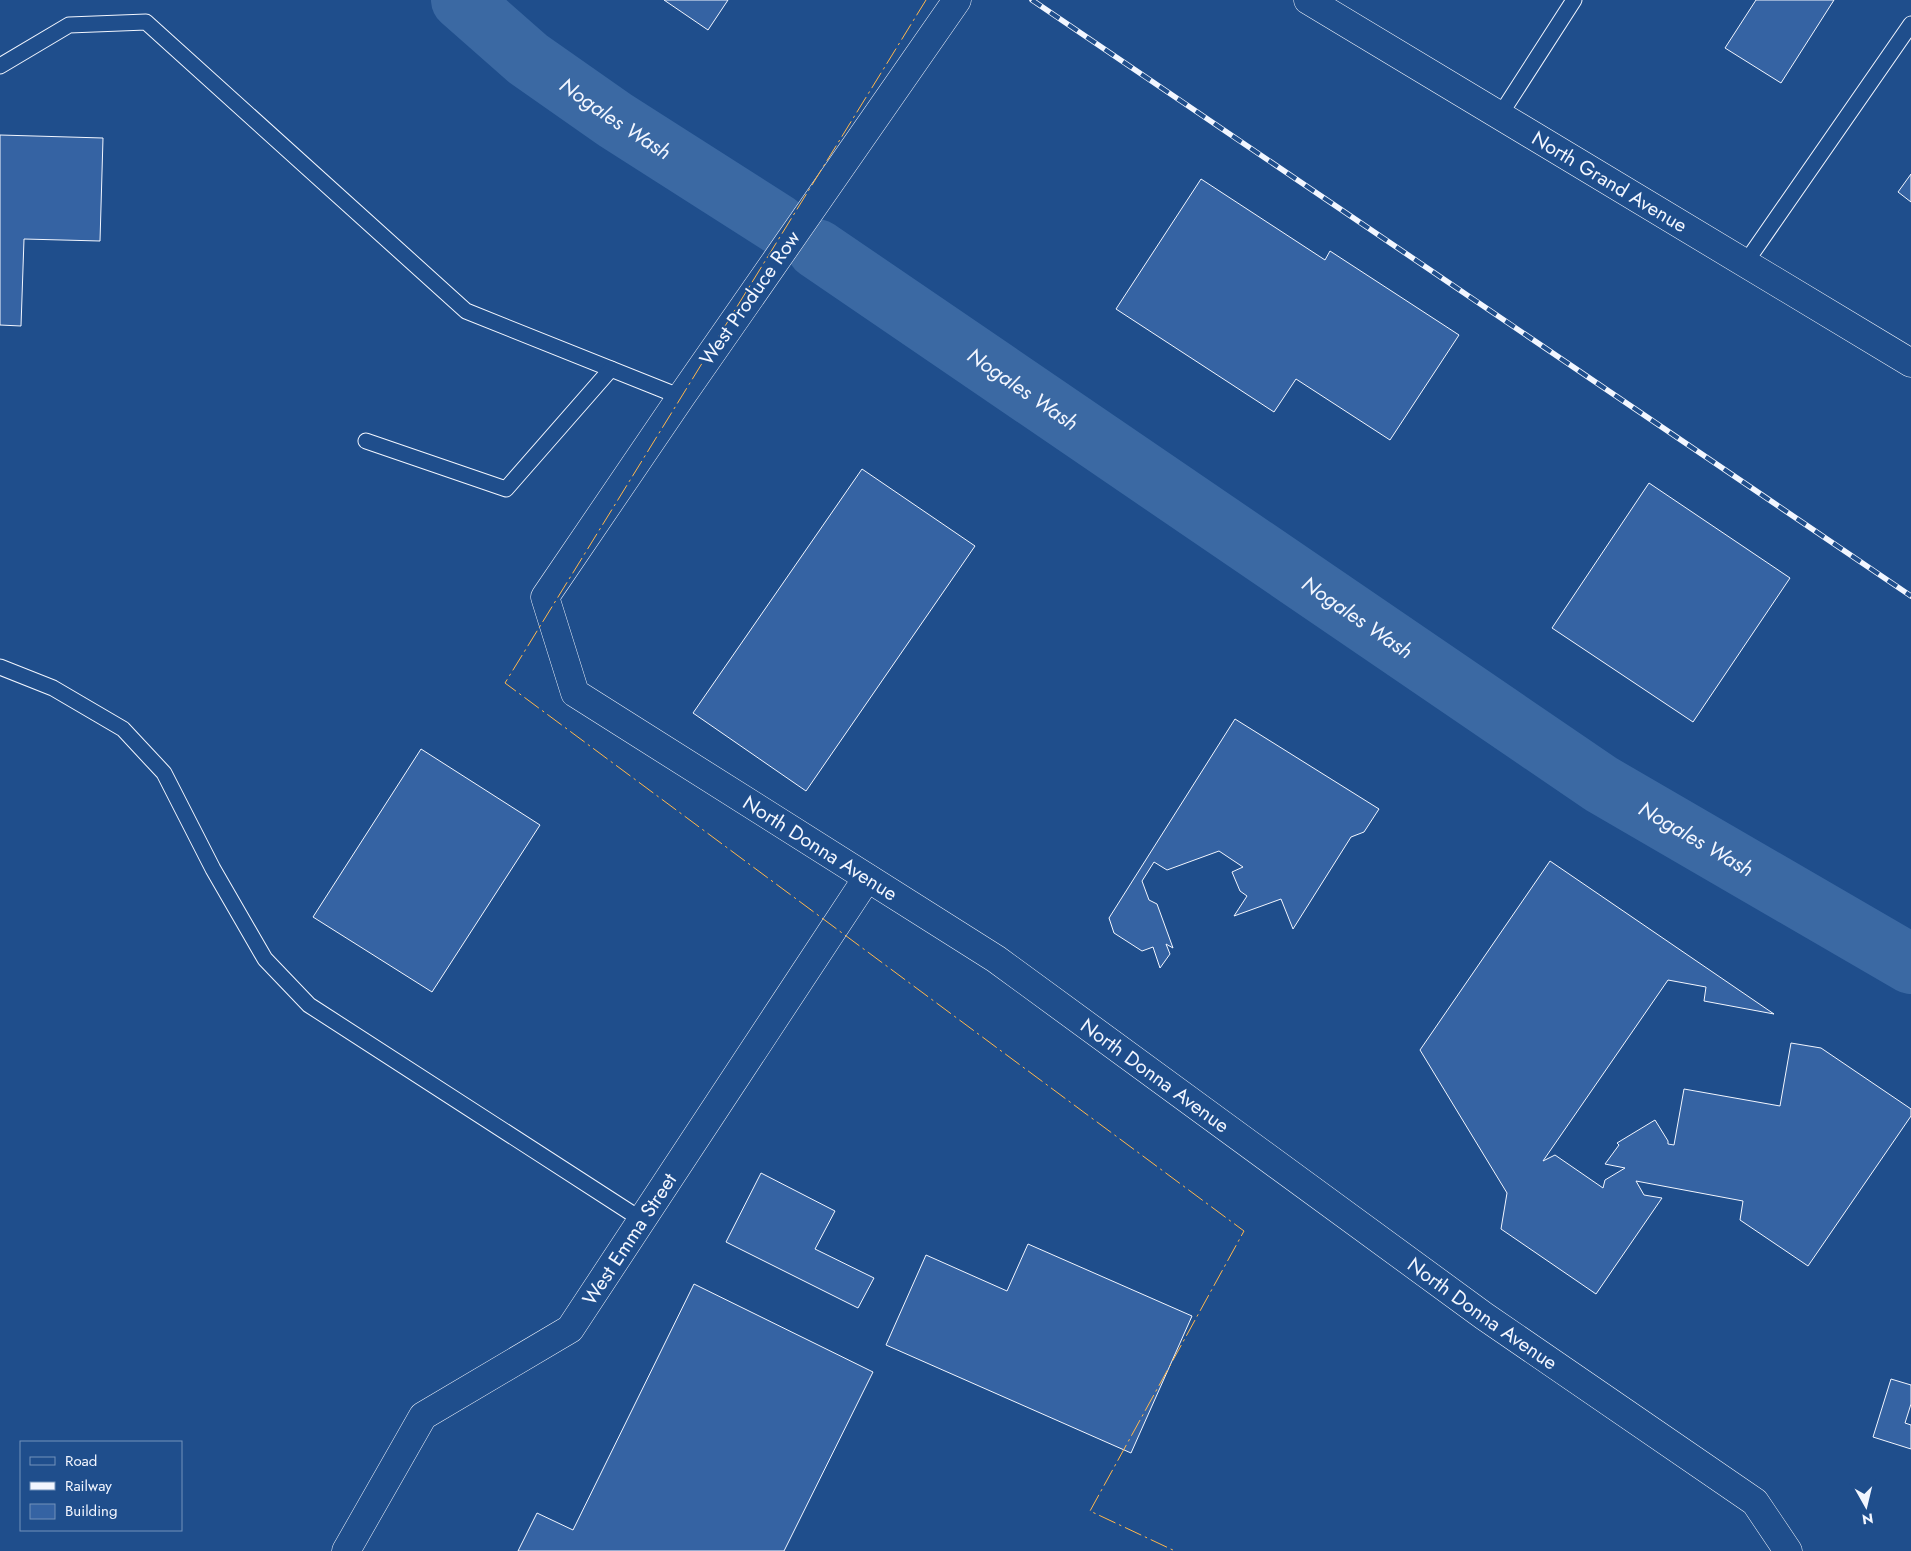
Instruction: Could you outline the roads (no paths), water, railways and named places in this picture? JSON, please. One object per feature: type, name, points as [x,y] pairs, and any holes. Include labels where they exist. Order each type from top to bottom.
[{"type":"street","name":"West Produce Row","points":[[545,598],[681,397],[957,0]]},
{"type":"street","name":"North Grand Avenue","points":[[1308,0],[1911,363]]},
{"type":"street","name":"North Donna Avenue","points":[[545,598],[575,693],[996,959],[1484,1316],[1754,1502],[1788,1551]]},
{"type":"street","name":"West Emma Street","points":[[346,1551],[423,1416],[570,1329],[867,878]]},
{"type":"lane","points":[[1500,115],[1574,0]]},
{"type":"lane","points":[[0,66],[69,25],[146,22],[466,310],[681,397]]},
{"type":"lane","points":[[1746,262],[1911,24]]},
{"type":"lane","points":[[366,441],[506,489],[611,369]]},
{"type":"lane","points":[[0,667],[53,688],[123,729],[164,773],[213,869],[265,958],[309,1005],[642,1220]]},
{"type":"waterway","name":"Nogales Wash","points":[[461,0],[528,59],[615,120],[778,224]]},
{"type":"waterway","name":"Nogales Wash","points":[[817,249],[1601,784],[1911,964]]},
{"type":"railway","points":[[1032,0],[1911,596]]}]
